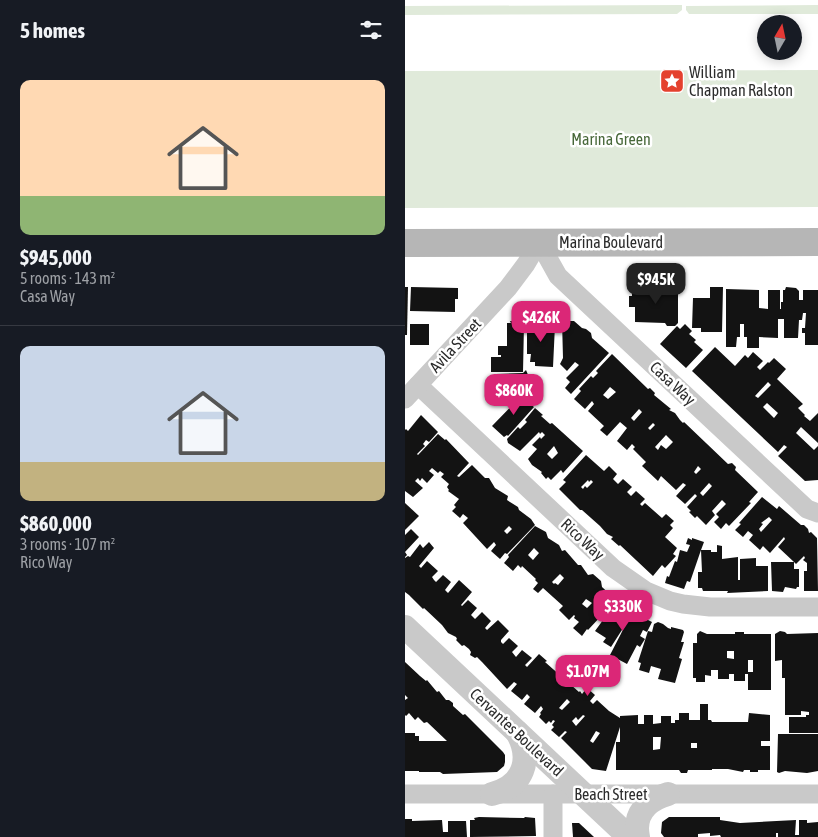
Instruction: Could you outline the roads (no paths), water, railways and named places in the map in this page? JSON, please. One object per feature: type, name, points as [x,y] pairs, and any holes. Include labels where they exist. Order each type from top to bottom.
[{"type":"main road","name":"Marina Boulevard","points":[[405,243],[818,242]]},
{"type":"street","name":"Avila Street","points":[[405,398],[508,288],[526,264],[539,242]]},
{"type":"street","name":"Casa Way","points":[[539,242],[558,276],[807,509],[818,513]]},
{"type":"street","name":"Rico Way","points":[[418,385],[613,568],[646,590],[670,601],[696,606],[818,607]]},
{"type":"street","name":"Cervantes Boulevard","points":[[405,627],[629,837]]},
{"type":"street","points":[[491,794],[503,791],[511,786],[522,771],[525,761],[525,750],[517,732]]},
{"type":"street","name":"Beach Street","points":[[405,794],[818,794]]},
{"type":"street","points":[[553,794],[553,837]]},
{"type":"street","points":[[638,837],[637,824],[643,808],[650,801],[668,794]]},
{"type":"place","name":"William Chapman Ralston","points":[[672,81]]},
{"type":"park label","name":"Marina Green","points":[[611,139]]}]
